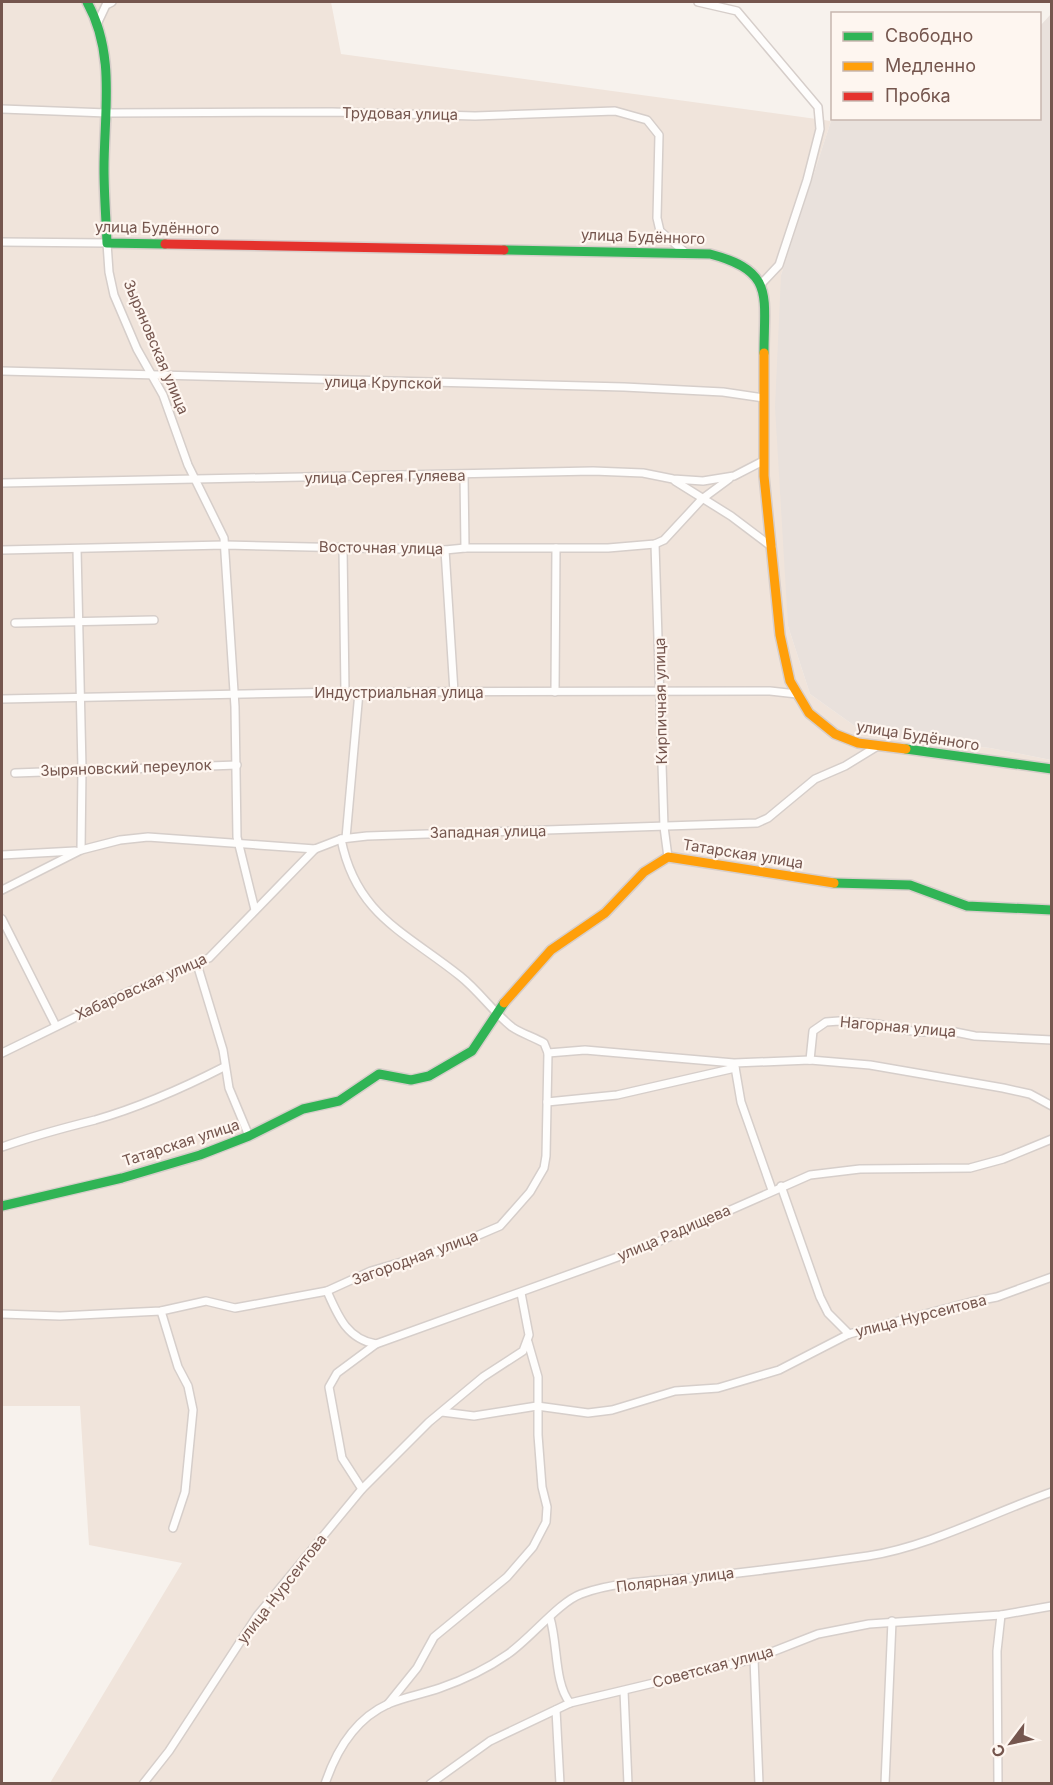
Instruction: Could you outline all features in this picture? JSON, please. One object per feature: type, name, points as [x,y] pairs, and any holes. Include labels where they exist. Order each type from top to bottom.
[{"type":"street","name":"Зыряновская улица","points":[[87,2],[98,22],[106,54],[107,113],[104,171],[109,272],[114,296],[163,395],[178,441],[225,544],[235,695],[236,821],[239,845],[255,910]]},
{"type":"street","points":[[98,22],[106,5],[112,2]]},
{"type":"street","points":[[698,2],[737,11],[818,107],[820,129],[807,180],[779,266],[762,283]]},
{"type":"street","name":"Трудовая улица","points":[[2,109],[107,113],[332,112],[475,116],[615,111],[635,115],[647,120],[659,135],[657,218],[660,231],[686,253]]},
{"type":"street","name":"улица Будённого","points":[[2,242],[686,253],[710,254],[736,260],[755,272],[762,283],[764,461],[783,650],[790,681],[797,694],[818,724],[834,737],[876,747],[1052,769]]},
{"type":"street","name":"улица Крупской","points":[[2,371],[624,387],[723,392],[764,398]]},
{"type":"street","name":"улица Сергея Гуляева","points":[[2,483],[196,481],[594,471],[643,473],[673,479],[703,481],[734,476],[764,461]]},
{"type":"street","points":[[464,475],[465,548]]},
{"type":"street","points":[[655,544],[678,527],[702,500],[734,476]]},
{"type":"street","points":[[673,479],[702,500],[731,516],[772,547]]},
{"type":"street","name":"Восточная улица","points":[[2,550],[225,544],[445,550],[655,544]]},
{"type":"street","name":"Кирпичная улица","points":[[655,544],[664,827],[668,857]]},
{"type":"street","points":[[343,548],[345,693]]},
{"type":"street","points":[[555,692],[556,548]]},
{"type":"street","points":[[77,549],[82,768],[81,850]]},
{"type":"street","points":[[445,550],[454,692]]},
{"type":"street","points":[[15,623],[154,620]]},
{"type":"street","name":"Индустриальная улица","points":[[2,699],[359,692],[770,691],[797,694]]},
{"type":"street","points":[[359,692],[344,838],[348,869],[366,899],[410,940],[462,978],[512,1027],[544,1043],[548,1053],[585,1050],[735,1066]]},
{"type":"street","name":"Западная улица","points":[[2,855],[81,850],[120,840],[148,837],[315,849],[344,838],[757,824],[768,818],[814,779],[845,766],[876,747]]},
{"type":"street","name":"Зыряновский переулок","points":[[15,772],[82,768],[237,765]]},
{"type":"street","name":"Хабаровская улица","points":[[2,1053],[56,1026],[197,964],[220,950],[255,910],[315,849]]},
{"type":"street","name":"Западная улица","points":[[2,890],[81,850]]},
{"type":"street","name":"Татарская улица","points":[[2,1206],[156,1169],[249,1136],[303,1109],[339,1101],[379,1074],[411,1080],[429,1076],[472,1051],[509,995],[551,950],[605,913],[644,872],[668,857],[738,866],[829,883],[910,885],[922,888],[944,900],[969,906],[1052,910]]},
{"type":"street","points":[[2,919],[56,1026]]},
{"type":"street","points":[[197,964],[223,1050],[229,1088],[249,1136]]},
{"type":"street","name":"Нагорная улица","points":[[810,1060],[813,1031],[826,1022],[877,1024],[917,1032],[955,1032],[975,1036],[1052,1040]]},
{"type":"street","name":"Загородная улица","points":[[2,1314],[60,1316],[161,1311],[206,1300],[235,1308],[256,1306],[327,1291],[371,1271],[447,1249],[500,1226],[530,1191],[544,1168],[548,1053]]},
{"type":"street","points":[[547,1102],[617,1095],[735,1066],[810,1060],[870,1065],[1003,1088],[1030,1094],[1052,1106]]},
{"type":"street","points":[[735,1066],[741,1102],[772,1190]]},
{"type":"street","points":[[2,1147],[50,1130],[96,1119],[137,1105],[184,1088],[224,1067]]},
{"type":"street","name":"улица Радищева","points":[[362,1489],[342,1458],[329,1387],[337,1373],[376,1344],[651,1245],[810,1175],[835,1171],[970,1168],[1003,1159],[1052,1139]]},
{"type":"street","points":[[781,1186],[820,1297],[828,1313],[849,1334]]},
{"type":"street","name":"улица Нурсеитова","points":[[441,1412],[474,1416],[537,1406],[588,1413],[612,1410],[675,1391],[718,1388],[779,1370],[849,1334],[997,1297],[1052,1276]]},
{"type":"street","points":[[327,1291],[339,1320],[354,1337],[362,1342],[376,1344]]},
{"type":"street","points":[[388,1704],[417,1668],[434,1636],[507,1576],[532,1547],[546,1522],[547,1507],[542,1487],[537,1406],[538,1377],[528,1342],[528,1320],[521,1293]]},
{"type":"street","points":[[161,1311],[178,1367],[189,1386],[193,1410],[185,1492],[173,1528]]},
{"type":"street","name":"улица Нурсеитова","points":[[143,1784],[169,1751],[257,1616],[362,1489],[394,1454],[441,1412],[483,1377],[523,1351],[528,1342]]},
{"type":"street","name":"Полярная улица","points":[[325,1784],[333,1759],[347,1738],[367,1718],[388,1704],[440,1688],[507,1655],[550,1618],[558,1608],[582,1593],[654,1580],[732,1574],[887,1552],[951,1531],[1052,1492]]},
{"type":"street","name":"Советская улица","points":[[430,1784],[490,1741],[570,1703],[754,1659],[818,1634],[892,1621],[1000,1615],[1052,1606]]},
{"type":"street","points":[[998,1784],[997,1651],[1000,1615]]},
{"type":"street","points":[[550,1618],[557,1638],[561,1684],[570,1703]]},
{"type":"street","points":[[885,1784],[892,1621]]},
{"type":"street","points":[[754,1659],[759,1784]]},
{"type":"street","points":[[624,1691],[628,1784]]},
{"type":"street","points":[[556,1710],[560,1784]]},
{"type":"shaded area","points":[[2,2],[331,2],[341,54],[831,121],[781,275],[788,626],[810,694],[866,734],[990,748],[1051,760],[1051,1783],[50,1783],[182,1563],[89,1545],[80,1406],[2,1406]]},
{"type":"shaded area","points":[[1051,14],[1051,760],[990,748],[866,734],[810,694],[788,626],[775,407],[781,275],[831,121],[1041,120],[1041,25]]},
{"type":"traffic: fast","points":[[87,2],[102,42],[105,63],[104,178],[107,243],[165,244]]},
{"type":"traffic: fast","points":[[504,250],[710,254],[731,261],[746,268],[756,278],[761,288],[765,315],[764,353]]},
{"type":"traffic: fast","points":[[906,749],[1052,769]]},
{"type":"traffic: fast","points":[[834,883],[910,885],[967,906],[1052,910]]},
{"type":"traffic: fast","points":[[2,1206],[122,1178],[200,1155],[249,1136],[303,1109],[339,1101],[379,1074],[411,1080],[429,1076],[472,1051],[504,1003]]},
{"type":"traffic: slow","points":[[764,353],[764,476],[780,635],[790,681],[809,713],[835,734],[858,743],[906,749]]},
{"type":"traffic: slow","points":[[504,1003],[551,950],[605,913],[644,872],[668,857],[834,883]]},
{"type":"traffic: jam","points":[[165,244],[504,250]]}]
